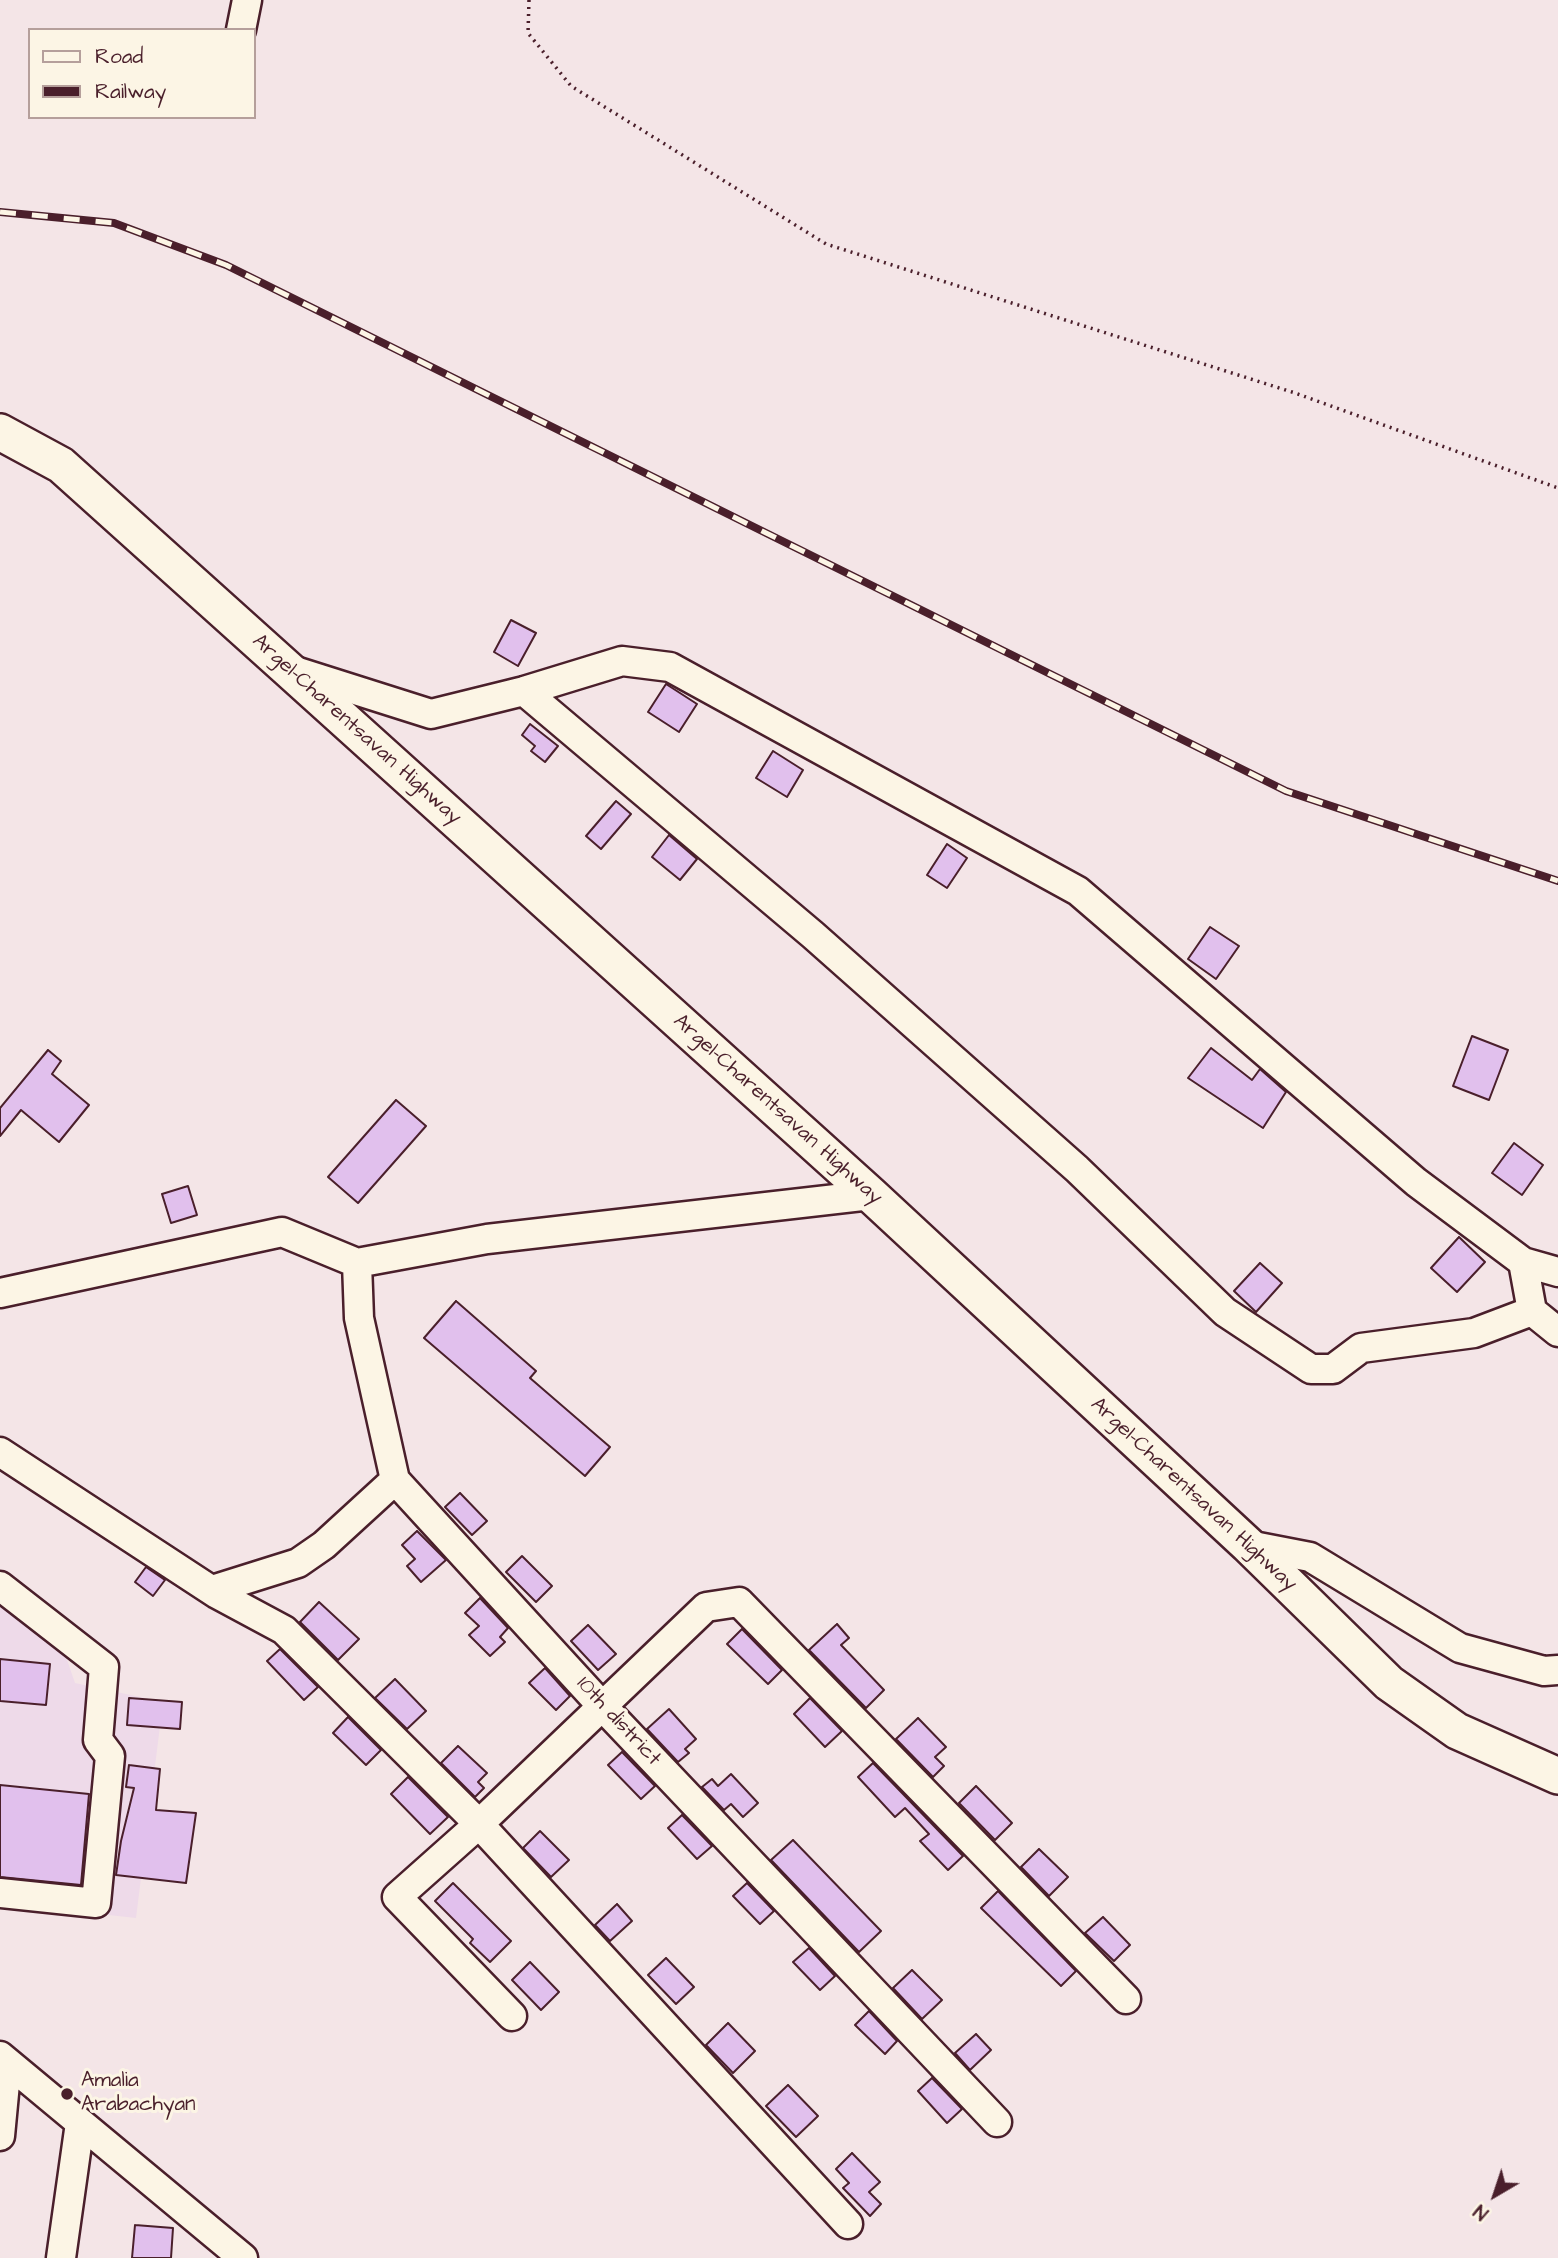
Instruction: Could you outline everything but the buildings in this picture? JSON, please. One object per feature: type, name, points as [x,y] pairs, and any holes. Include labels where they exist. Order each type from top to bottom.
[{"type":"main road","name":"Argel-Charentsavan Highway","points":[[0,432],[61,465],[289,670],[871,1195],[1248,1545],[1388,1683],[1457,1731],[1558,1776]]},
{"type":"street","points":[[241,28],[247,0]]},
{"type":"street","points":[[289,670],[431,714],[524,691],[622,661],[670,667],[1078,891],[1416,1182],[1523,1262],[1558,1272]]},
{"type":"street","points":[[524,691],[813,935],[1027,1124],[1225,1312],[1311,1369],[1333,1369],[1361,1348],[1474,1333],[1532,1311]]},
{"type":"street","points":[[0,1293],[282,1232],[357,1262],[486,1239],[871,1195]]},
{"type":"street","points":[[212,1590],[298,1563],[324,1545],[395,1480],[359,1318],[357,1262]]},
{"type":"street","points":[[1523,1262],[1532,1311],[1558,1332]]},
{"type":"street","points":[[0,1452],[212,1590],[284,1630],[480,1824],[848,2224]]},
{"type":"street","name":"10th district","points":[[395,1480],[603,1706],[997,2122]]},
{"type":"street","points":[[1248,1545],[1310,1557],[1460,1648],[1544,1671],[1558,1670]]},
{"type":"street","points":[[0,1586],[104,1667],[98,1740],[110,1756],[96,1903],[0,1893]]},
{"type":"street","points":[[512,2017],[397,1897],[480,1824],[706,1607],[739,1602],[1126,2000]]},
{"type":"street","points":[[3,2059],[239,2256]]},
{"type":"street","points":[[0,2136],[3,2059]]},
{"type":"street","points":[[61,2258],[80,2123]]},
{"type":"path","points":[[529,0],[528,33],[571,86],[826,244],[1295,393],[1558,488]]},
{"type":"shaded area","points":[[0,1604],[65,1654],[75,1683],[163,1702],[136,1918],[0,1903]]},
{"type":"railway","points":[[0,212],[114,223],[226,265],[1286,791],[1558,881]]},
{"type":"place","name":"Amalia Arabachyan","points":[[67,2094]]}]
